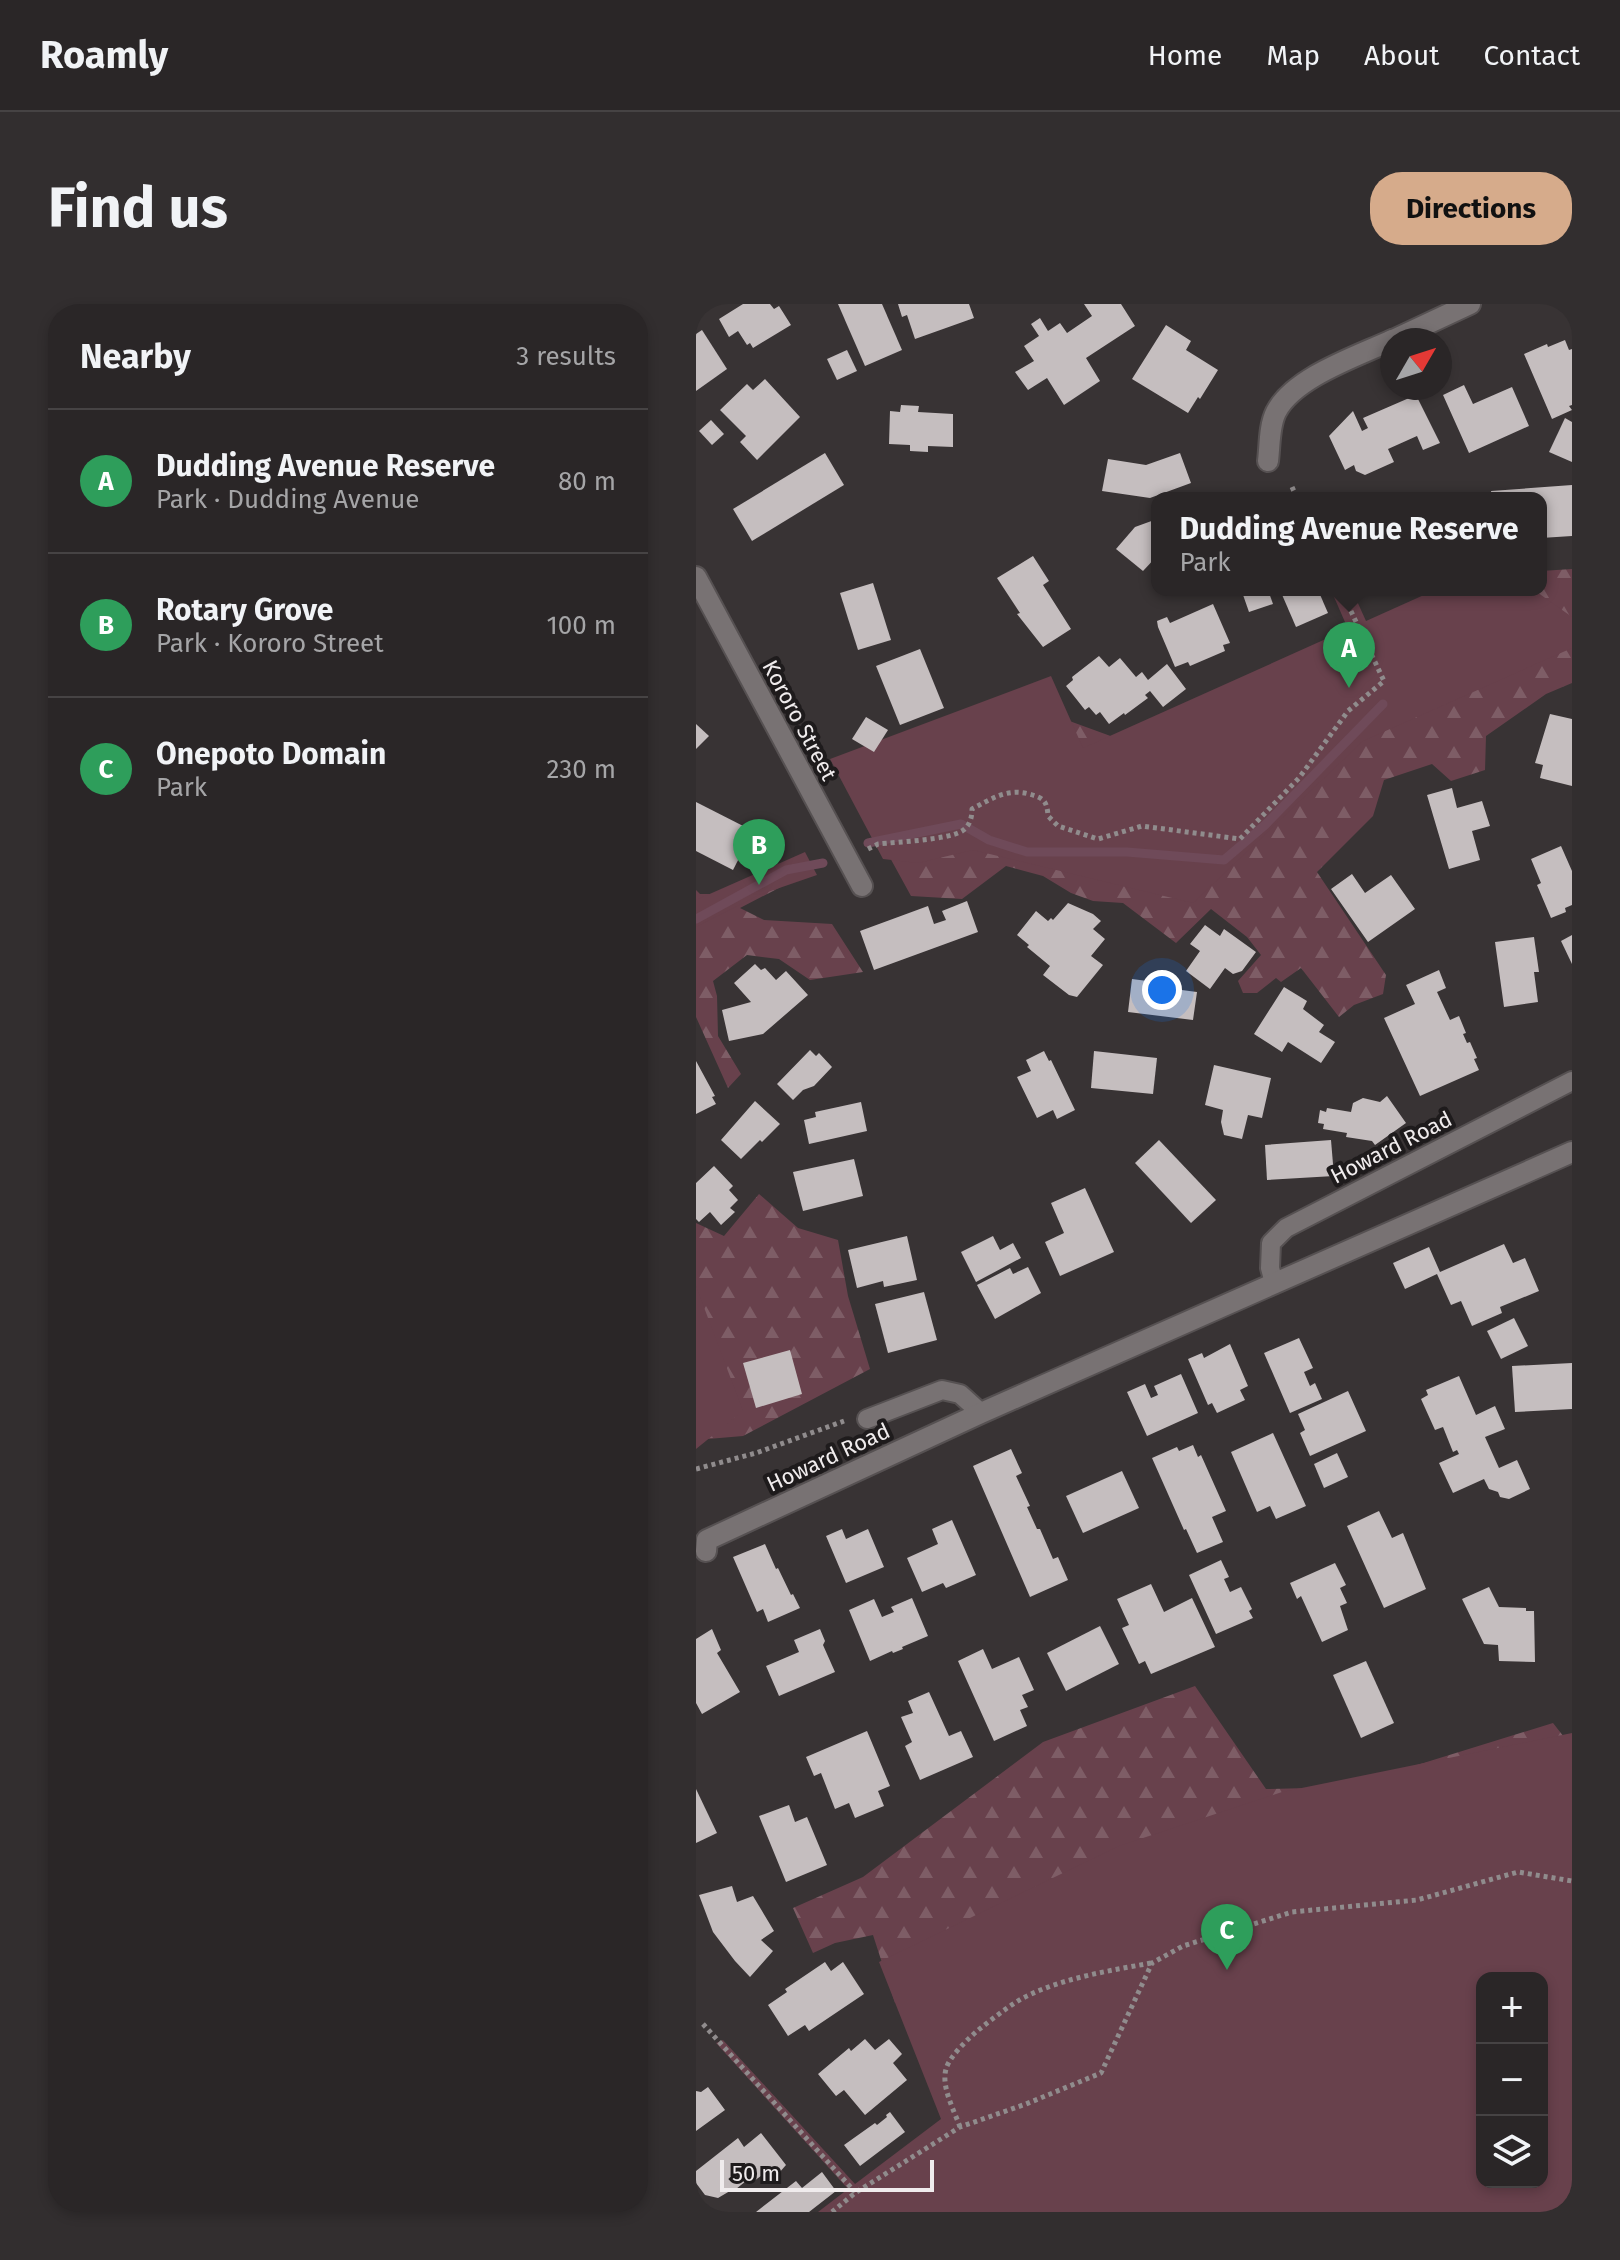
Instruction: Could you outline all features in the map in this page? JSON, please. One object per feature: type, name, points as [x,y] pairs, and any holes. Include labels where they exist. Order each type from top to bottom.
[{"type":"street","points":[[1418,328],[1470,304]]},
{"type":"street","points":[[1268,461],[1276,412],[1294,390],[1380,346]]},
{"type":"street","name":"Kororo Street","points":[[696,577],[862,886]]},
{"type":"street","name":"Howard Road","points":[[706,1551],[707,1540],[981,1413],[1572,1152]]},
{"type":"lane","name":"Howard Road","points":[[1274,1283],[1270,1268],[1271,1243],[1286,1228],[1572,1081]]},
{"type":"lane","name":"Howard Road","points":[[867,1419],[942,1390],[960,1394],[981,1413]]},
{"type":"path","points":[[1292,487],[1294,492]]},
{"type":"path","points":[[878,844],[963,831],[972,820],[972,809],[1006,792],[1019,791],[1042,797],[1047,804],[1048,816],[1058,826],[1098,839],[1142,826],[1240,839],[1299,778],[1348,711],[1384,681],[1344,596]]},
{"type":"path","points":[[696,1469],[756,1453],[844,1421]]},
{"type":"path","points":[[960,2127],[946,2089],[946,2068],[965,2041],[991,2020],[1020,2000],[1050,1986],[1152,1963],[1183,1946],[1292,1912],[1417,1900],[1518,1872],[1572,1881]]},
{"type":"path","points":[[832,2212],[855,2193],[960,2127],[1101,2073],[1152,1963]]},
{"type":"path","points":[[703,2024],[855,2193]]},
{"type":"green space","points":[[1572,569],[1572,683],[1546,694],[1486,736],[1485,770],[1451,781],[1432,764],[1384,780],[1373,816],[1317,872],[1386,975],[1383,994],[1354,1005],[1339,1017],[1301,968],[1281,982],[1276,978],[1257,993],[1243,993],[1238,981],[1261,955],[1247,937],[1211,909],[1176,943],[1123,903],[1093,901],[1071,893],[1043,876],[1006,866],[962,899],[911,896],[837,761],[1064,719],[1116,738],[1443,596],[1547,596],[1547,571]]},
{"type":"green space","points":[[1334,596],[1355,596],[1366,621],[1422,596],[1542,596],[1572,617],[1572,648],[1363,741],[1193,903],[973,850],[918,863],[883,859],[830,759],[1051,676],[1083,748],[1348,629]]},
{"type":"green space","points":[[805,852],[817,875],[759,895],[696,927],[696,900]]},
{"type":"green space","points":[[800,877],[740,908],[764,920],[832,924],[863,972],[810,980],[779,959],[747,955],[713,981],[717,996],[718,1036],[741,1074],[728,1088],[696,1017],[696,890],[700,894],[720,894]]},
{"type":"green space","points":[[759,1194],[798,1228],[838,1240],[848,1296],[870,1369],[743,1436],[696,1440],[696,1223],[724,1236]]},
{"type":"green space","points":[[696,1286],[743,1411],[696,1449]]},
{"type":"green space","points":[[1195,1686],[1266,1789],[1346,1787],[1553,1723],[1564,1737],[895,2003],[873,1935],[835,1943],[813,1953],[793,1908],[863,1877],[1043,1742]]},
{"type":"green space","points":[[1572,1733],[1572,2212],[818,2212],[848,2189],[716,2043],[723,2040],[855,2184],[941,2119],[879,1962],[1119,1846],[1282,1792]]},
{"type":"building","points":[[743,304],[770,304],[774,309],[779,306],[791,325],[753,348],[750,343],[747,345],[738,331],[729,337],[719,319]]},
{"type":"building","points":[[838,304],[882,304],[902,350],[865,366]]},
{"type":"building","points":[[898,304],[969,304],[974,318],[915,339],[907,315],[902,317]]},
{"type":"building","points":[[1084,304],[1121,304],[1135,326],[1086,358],[1100,381],[1064,405],[1047,378],[1028,390],[1015,372],[1034,361],[1024,346],[1039,336],[1031,324],[1040,318],[1048,331],[1060,323],[1067,333],[1092,316]]},
{"type":"building","points":[[1166,325],[1191,341],[1186,350],[1218,370],[1188,413],[1132,379]]},
{"type":"building","points":[[702,330],[727,369],[696,391],[696,334]]},
{"type":"building","points":[[1565,340],[1569,350],[1572,349],[1572,405],[1569,406],[1572,410],[1552,419],[1524,354]]},
{"type":"building","points":[[847,350],[857,371],[837,380],[827,359]]},
{"type":"building","points":[[765,379],[800,417],[757,460],[740,442],[746,436],[720,410],[747,384],[753,390]]},
{"type":"building","points":[[1464,385],[1473,404],[1512,387],[1529,426],[1469,453],[1445,400],[1452,400],[1452,391]]},
{"type":"building","points":[[1404,400],[1418,400],[1440,443],[1423,450],[1417,436],[1388,449],[1394,462],[1365,475],[1356,471],[1354,465],[1345,470],[1329,436],[1353,411],[1362,431],[1368,428],[1363,418]]},
{"type":"building","points":[[901,405],[919,406],[918,412],[953,414],[953,447],[928,446],[928,452],[910,451],[910,445],[889,444],[890,411],[900,412]]},
{"type":"building","points":[[1565,418],[1572,422],[1572,462],[1549,452]]},
{"type":"building","points":[[711,420],[724,434],[712,445],[699,431]]},
{"type":"building","points":[[825,453],[844,485],[752,541],[733,509]]},
{"type":"building","points":[[1180,453],[1191,483],[1166,492],[1151,492],[1150,498],[1102,491],[1108,459],[1146,465]]},
{"type":"building","points":[[1572,485],[1572,536],[1547,538],[1547,492],[1491,491]]},
{"type":"building","points":[[1151,521],[1151,562],[1143,571],[1116,549],[1135,527]]},
{"type":"building","points":[[1033,556],[1049,581],[1043,585],[1071,629],[1043,647],[1017,614],[1020,613],[997,578]]},
{"type":"building","points":[[873,583],[891,640],[858,650],[840,593]]},
{"type":"building","points":[[1243,596],[1270,596],[1273,604],[1249,612]]},
{"type":"building","points":[[1283,596],[1321,596],[1328,613],[1296,627]]},
{"type":"building","points":[[1213,604],[1230,643],[1223,645],[1225,651],[1190,666],[1188,662],[1175,667],[1157,621],[1167,617],[1170,623]]},
{"type":"building","points":[[920,649],[944,708],[900,725],[876,666]]},
{"type":"building","points":[[1099,656],[1109,667],[1120,658],[1136,677],[1142,672],[1148,680],[1167,664],[1186,689],[1163,707],[1150,691],[1145,695],[1148,698],[1109,724],[1100,712],[1096,715],[1089,707],[1085,710],[1066,686],[1073,680],[1072,677]]},
{"type":"building","points":[[1550,714],[1572,719],[1572,786],[1540,778],[1543,765],[1535,763]]},
{"type":"building","points":[[866,717],[888,730],[874,752],[852,739]]},
{"type":"building","points":[[696,724],[709,736],[696,749]]},
{"type":"building","points":[[1452,788],[1457,808],[1482,801],[1490,826],[1472,831],[1480,860],[1449,869],[1427,795]]},
{"type":"building","points":[[696,802],[753,831],[733,870],[696,851]]},
{"type":"building","points":[[1561,846],[1572,871],[1572,905],[1565,908],[1566,912],[1551,918],[1537,885],[1541,883],[1531,859]]},
{"type":"building","points":[[1352,874],[1365,893],[1391,875],[1415,909],[1368,942],[1331,889]]},
{"type":"building","points":[[967,901],[978,932],[874,970],[860,931],[928,906],[934,924],[946,920],[942,911]]},
{"type":"building","points":[[1068,903],[1101,921],[1093,929],[1105,939],[1091,956],[1103,965],[1077,997],[1069,995],[1043,975],[1050,966],[1017,935],[1036,911],[1048,921],[1053,920]]},
{"type":"building","points":[[1205,925],[1220,936],[1224,929],[1256,952],[1242,971],[1233,974],[1225,968],[1210,989],[1186,971],[1200,951],[1190,944]]},
{"type":"building","points":[[1572,935],[1572,964],[1561,941]]},
{"type":"building","points":[[1534,937],[1539,972],[1534,972],[1538,1002],[1504,1007],[1495,942]]},
{"type":"building","points":[[755,964],[761,970],[765,968],[776,980],[786,971],[808,995],[763,1034],[729,1041],[722,1010],[751,1002],[734,983]]},
{"type":"building","points":[[1439,970],[1446,988],[1437,992],[1450,1020],[1459,1016],[1466,1033],[1463,1034],[1467,1043],[1470,1042],[1479,1070],[1420,1096],[1384,1018],[1415,1004],[1406,985]]},
{"type":"building","points":[[1132,979],[1170,984],[1174,989],[1197,992],[1193,1020],[1128,1012]]},
{"type":"building","points":[[1284,987],[1307,1001],[1303,1009],[1324,1025],[1319,1032],[1335,1042],[1321,1063],[1288,1042],[1282,1052],[1254,1034]]},
{"type":"building","points":[[810,1050],[816,1056],[819,1053],[832,1067],[814,1086],[803,1090],[793,1100],[777,1084]]},
{"type":"building","points":[[1044,1051],[1075,1110],[1057,1119],[1053,1110],[1037,1118],[1017,1077],[1031,1071],[1026,1060]]},
{"type":"building","points":[[1094,1051],[1157,1058],[1153,1094],[1091,1088]]},
{"type":"building","points":[[696,1061],[715,1096],[712,1097],[716,1104],[696,1114]]},
{"type":"building","points":[[1214,1065],[1271,1078],[1262,1118],[1248,1115],[1242,1139],[1224,1135],[1221,1122],[1223,1110],[1205,1105]]},
{"type":"building","points":[[1387,1096],[1406,1123],[1375,1145],[1372,1141],[1346,1137],[1347,1133],[1323,1129],[1324,1124],[1318,1123],[1320,1110],[1326,1112],[1327,1108],[1351,1112],[1353,1103],[1363,1098],[1380,1102]]},
{"type":"building","points":[[755,1101],[780,1124],[741,1159],[721,1140]]},
{"type":"building","points":[[861,1102],[867,1131],[809,1144],[804,1120],[816,1117],[815,1112]]},
{"type":"building","points":[[1159,1140],[1216,1200],[1191,1223],[1135,1163]]},
{"type":"building","points":[[1331,1140],[1334,1176],[1267,1180],[1265,1145]]},
{"type":"building","points":[[854,1159],[863,1196],[803,1211],[793,1172]]},
{"type":"building","points":[[714,1166],[733,1186],[729,1190],[738,1200],[730,1208],[735,1212],[721,1225],[710,1212],[699,1222],[696,1219],[696,1183]]},
{"type":"building","points":[[1085,1188],[1114,1252],[1060,1276],[1045,1242],[1064,1233],[1051,1203]]},
{"type":"building","points":[[907,1236],[917,1280],[884,1287],[883,1281],[857,1288],[848,1250]]},
{"type":"building","points":[[993,1236],[1000,1250],[1013,1243],[1021,1258],[976,1282],[961,1252]]},
{"type":"building","points":[[1504,1244],[1513,1263],[1525,1258],[1539,1291],[1500,1307],[1502,1313],[1472,1326],[1461,1301],[1451,1305],[1437,1274],[1405,1289],[1393,1263],[1429,1247],[1440,1272]]},
{"type":"building","points":[[1028,1267],[1041,1293],[995,1319],[977,1285],[1010,1268],[1013,1274]]},
{"type":"building","points":[[924,1292],[937,1340],[888,1353],[875,1304]]},
{"type":"building","points":[[1514,1318],[1528,1346],[1501,1359],[1487,1331]]},
{"type":"building","points":[[1299,1338],[1313,1368],[1304,1372],[1310,1386],[1315,1383],[1322,1399],[1290,1413],[1264,1353]]},
{"type":"building","points":[[1230,1344],[1248,1386],[1240,1390],[1245,1400],[1217,1413],[1212,1403],[1208,1405],[1188,1359],[1202,1353],[1204,1358]]},
{"type":"building","points":[[790,1350],[802,1394],[756,1408],[743,1363]]},
{"type":"building","points":[[1572,1363],[1572,1409],[1515,1412],[1512,1366]]},
{"type":"building","points":[[1181,1374],[1198,1413],[1147,1436],[1127,1392],[1145,1384],[1151,1398],[1158,1395],[1154,1386]]},
{"type":"building","points":[[1459,1376],[1476,1415],[1495,1406],[1505,1429],[1485,1437],[1499,1468],[1517,1460],[1530,1489],[1509,1499],[1489,1489],[1484,1479],[1453,1493],[1439,1463],[1459,1454],[1457,1450],[1453,1452],[1443,1427],[1435,1430],[1421,1399],[1428,1395],[1426,1390]]},
{"type":"building","points":[[1348,1391],[1366,1431],[1310,1456],[1300,1433],[1305,1430],[1298,1414]]},
{"type":"building","points":[[1273,1433],[1306,1506],[1276,1519],[1270,1506],[1257,1512],[1231,1452]]},
{"type":"building","points":[[1193,1445],[1198,1457],[1201,1455],[1226,1511],[1212,1517],[1223,1542],[1197,1553],[1152,1458],[1177,1447],[1179,1451]]},
{"type":"building","points":[[1011,1449],[1022,1473],[1016,1476],[1030,1506],[1027,1507],[1053,1559],[1058,1557],[1068,1580],[1030,1597],[973,1466]]},
{"type":"building","points":[[1337,1453],[1348,1477],[1324,1488],[1314,1464]]},
{"type":"building","points":[[1122,1471],[1139,1508],[1083,1533],[1066,1496]]},
{"type":"building","points":[[1379,1511],[1392,1538],[1403,1533],[1426,1589],[1384,1608],[1347,1526]]},
{"type":"building","points":[[952,1520],[976,1575],[946,1588],[943,1583],[922,1592],[907,1558],[938,1544],[932,1529]]},
{"type":"building","points":[[842,1529],[846,1539],[868,1529],[884,1567],[846,1583],[826,1536]]},
{"type":"building","points":[[765,1544],[800,1608],[768,1622],[763,1609],[757,1612],[733,1557]]},
{"type":"building","points":[[1221,1560],[1229,1577],[1224,1579],[1230,1592],[1241,1587],[1253,1618],[1216,1634],[1189,1575]]},
{"type":"building","points":[[1335,1563],[1346,1585],[1340,1588],[1347,1603],[1340,1606],[1348,1630],[1322,1642],[1301,1596],[1297,1599],[1290,1583]]},
{"type":"building","points":[[1151,1584],[1164,1612],[1192,1598],[1215,1647],[1151,1674],[1145,1661],[1139,1664],[1122,1628],[1129,1625],[1117,1599]]},
{"type":"building","points":[[1489,1587],[1499,1607],[1534,1611],[1535,1662],[1499,1661],[1498,1645],[1484,1644],[1462,1599]]},
{"type":"building","points":[[912,1598],[928,1636],[870,1661],[849,1610],[874,1599],[882,1617],[894,1612],[891,1607]]},
{"type":"building","points":[[1100,1626],[1119,1664],[1066,1691],[1047,1653]]},
{"type":"building","points":[[712,1629],[721,1650],[717,1653],[740,1692],[702,1714],[696,1703],[696,1639]]},
{"type":"building","points":[[820,1629],[825,1641],[823,1645],[835,1672],[779,1696],[766,1666],[799,1652],[794,1640]]},
{"type":"building","points":[[983,1649],[992,1669],[1019,1657],[1034,1690],[1022,1695],[1028,1707],[1020,1710],[1027,1726],[994,1741],[958,1661]]},
{"type":"building","points":[[1366,1661],[1394,1723],[1361,1738],[1333,1675]]},
{"type":"building","points":[[929,1692],[949,1736],[961,1731],[973,1757],[920,1780],[905,1746],[912,1742],[901,1717],[913,1713],[908,1701]]},
{"type":"building","points":[[867,1731],[890,1786],[878,1791],[884,1806],[855,1818],[849,1803],[835,1809],[821,1773],[814,1776],[806,1757]]},
{"type":"building","points":[[696,1789],[717,1833],[696,1843]]},
{"type":"building","points":[[789,1805],[795,1822],[807,1817],[827,1865],[786,1882],[759,1816]]},
{"type":"building","points":[[732,1886],[737,1902],[753,1896],[774,1931],[761,1940],[773,1951],[750,1977],[713,1932],[699,1895]]},
{"type":"building","points":[[825,1962],[831,1971],[843,1962],[864,1994],[809,2031],[805,2025],[788,2036],[768,2005],[787,1992],[785,1989]]},
{"type":"building","points":[[865,2039],[875,2050],[889,2039],[902,2054],[893,2063],[907,2080],[865,2115],[844,2090],[836,2096],[818,2074]]},
{"type":"building","points":[[708,2087],[725,2110],[696,2131],[696,2091],[701,2092]]},
{"type":"building","points":[[890,2112],[905,2132],[860,2166],[844,2145],[875,2123],[877,2125]]},
{"type":"building","points":[[761,2133],[786,2165],[779,2173],[768,2178],[765,2173],[754,2181],[751,2177],[718,2198],[705,2195],[696,2183],[696,2171],[738,2138],[744,2147]]},
{"type":"building","points":[[822,2172],[836,2191],[809,2212],[756,2212],[796,2181],[802,2188]]},
{"type":"waterway","points":[[868,843],[961,824],[989,840],[1027,852],[1127,852],[1224,860],[1265,825],[1383,704]]},
{"type":"waterway","points":[[696,919],[786,870],[823,863]]},
{"type":"place","name":"Dudding Avenue Reserve","points":[[1349,688]]},
{"type":"place","name":"Rotary Grove","points":[[759,885]]},
{"type":"place","name":"Onepoto Domain","points":[[1227,1970]]}]
